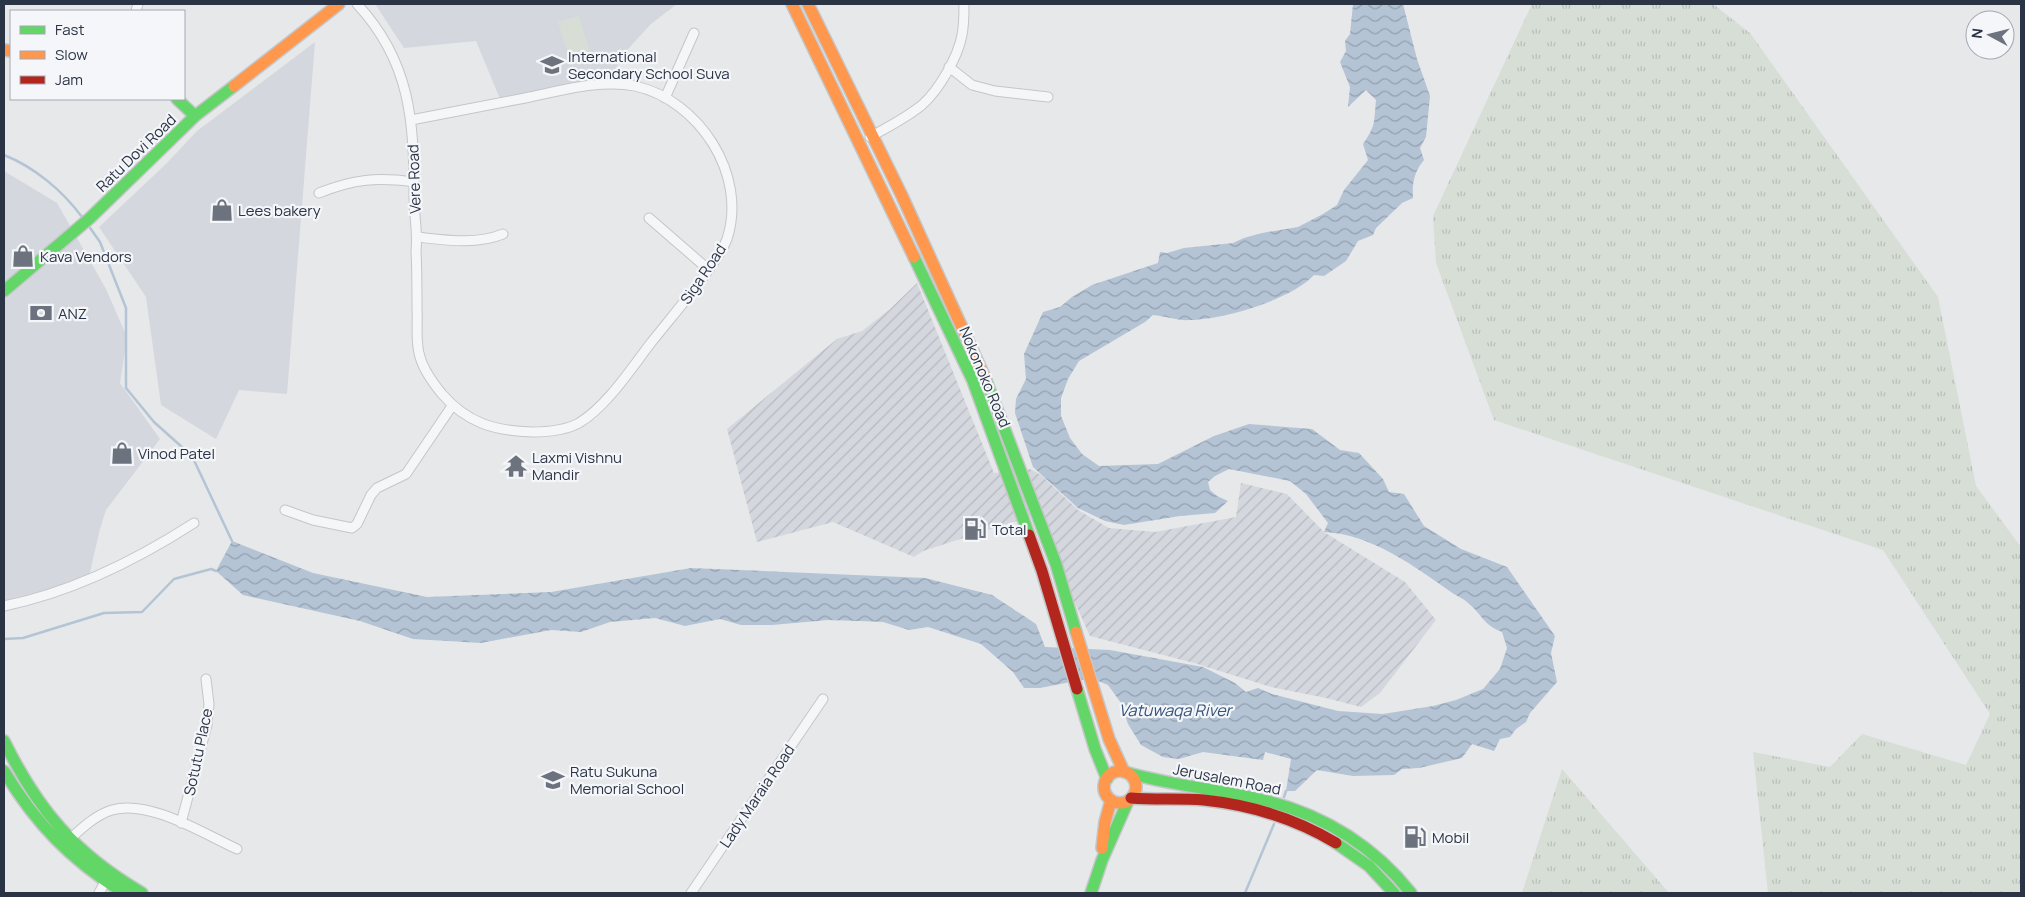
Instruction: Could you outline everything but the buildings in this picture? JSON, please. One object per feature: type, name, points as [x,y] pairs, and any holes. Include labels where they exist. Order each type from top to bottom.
[{"type":"main road","name":"Ratu Dovi Road","points":[[4,291],[90,218],[195,116],[339,4]]},
{"type":"main road","name":"Nokonoko Road","points":[[792,4],[973,381],[1042,571],[1080,692],[1095,749],[1107,779]]},
{"type":"main road","name":"Nokonoko Road","points":[[808,4],[902,196],[984,377],[1056,564],[1109,739],[1126,772]]},
{"type":"main road","points":[[178,100],[195,116]]},
{"type":"main road","points":[[988,421],[999,416]]},
{"type":"main road","points":[[4,741],[8,756],[45,811],[70,838],[108,870],[142,893]]},
{"type":"main road","points":[[4,771],[35,817],[62,849],[105,882],[124,893]]},
{"type":"main road","points":[[1091,893],[1102,860],[1134,794],[1136,785],[1135,780],[1126,772],[1114,772],[1107,779],[1106,793],[1112,800],[1119,803],[1130,800]]},
{"type":"main road","name":"Jerusalem Road","points":[[1126,772],[1165,782],[1258,799],[1296,810],[1341,831],[1363,845],[1402,880],[1411,893]]},
{"type":"main road","points":[[1102,860],[1104,822],[1112,800]]},
{"type":"main road","name":"Jerusalem Road","points":[[1130,800],[1205,800],[1262,810],[1290,819],[1318,833],[1366,864],[1394,893]]},
{"type":"street","name":"Vere Road","points":[[356,4],[369,17],[386,43],[399,69],[411,120],[414,155],[414,213],[417,238],[418,345],[424,367]]},
{"type":"street","points":[[860,143],[895,124],[924,104],[937,88],[949,67],[962,35],[964,4]]},
{"type":"street","points":[[665,98],[694,33]]},
{"type":"street","points":[[949,67],[972,85],[995,91],[1048,97]]},
{"type":"street","name":"Siga Road","points":[[411,120],[564,90],[610,84],[636,86],[665,98],[699,124],[709,137],[726,169],[731,205],[727,238],[709,270],[689,298],[603,402],[578,423],[551,431],[510,432],[491,428],[474,421],[452,406],[433,383],[424,367]]},
{"type":"street","points":[[319,193],[338,185],[358,180],[381,179],[414,182]]},
{"type":"street","points":[[649,218],[709,270]]},
{"type":"street","points":[[417,238],[474,240],[503,234]]},
{"type":"street","points":[[285,510],[313,520],[352,528],[357,524],[370,495],[377,488],[406,474],[452,406]]},
{"type":"street","points":[[4,606],[28,601],[76,585],[124,565],[194,523]]},
{"type":"street","name":"Sotutu Place","points":[[182,823],[207,726],[209,704],[206,679]]},
{"type":"street","name":"Lady Maraia Road","points":[[691,893],[823,699]]},
{"type":"street","points":[[70,838],[92,820],[112,810],[127,808],[149,811],[182,823],[237,849]]},
{"type":"street","points":[[99,893],[105,882]]},
{"type":"shaded area","name":"International Secondary School Suva","points":[[375,4],[677,4],[651,24],[627,50],[609,80],[500,99],[476,41],[404,48]]},
{"type":"shaded area","points":[[315,42],[287,394],[239,390],[216,439],[161,405],[146,297],[99,227],[166,164],[197,131]]},
{"type":"shaded area","points":[[4,171],[57,203],[106,289],[127,337],[120,383],[160,439],[106,510],[87,585],[4,608]]},
{"type":"shaded area","points":[[917,283],[994,473],[1030,469],[1041,475],[1078,510],[1109,528],[1155,532],[1236,517],[1241,483],[1287,494],[1324,532],[1405,582],[1436,620],[1380,693],[1361,707],[1271,687],[1194,663],[1090,636],[1035,515],[923,551],[914,557],[833,522],[757,542],[727,429],[837,339],[862,331],[889,310]]},
{"type":"green space","points":[[1532,4],[1713,4],[1750,33],[1938,297],[1976,486],[2021,547],[2021,893],[1768,893],[1753,752],[1830,767],[1862,734],[1966,765],[1990,714],[1883,550],[1494,420],[1436,263],[1433,216]]},
{"type":"green space","points":[[579,16],[592,58],[571,65],[558,22]]},
{"type":"green space","points":[[1562,769],[1669,893],[1522,893]]},
{"type":"water","name":"Vatuwaqa River","points":[[1353,4],[1403,4],[1417,59],[1430,96],[1426,137],[1420,148],[1424,160],[1414,178],[1413,198],[1402,203],[1376,228],[1373,235],[1358,241],[1346,261],[1324,276],[1314,275],[1303,284],[1274,300],[1238,312],[1204,319],[1181,320],[1153,315],[1145,322],[1079,361],[1068,379],[1061,398],[1061,416],[1070,438],[1082,454],[1099,466],[1158,464],[1214,436],[1249,424],[1312,429],[1340,450],[1359,453],[1383,479],[1389,492],[1404,494],[1424,526],[1461,549],[1507,567],[1555,636],[1551,653],[1557,682],[1530,713],[1526,722],[1516,729],[1510,737],[1500,739],[1494,751],[1472,744],[1462,758],[1419,768],[1402,769],[1394,775],[1353,776],[1317,770],[1295,791],[1286,791],[1291,759],[1265,752],[1263,760],[1203,752],[1179,759],[1163,757],[1141,745],[1128,724],[1121,703],[1108,685],[1091,678],[1040,688],[1024,688],[1013,672],[981,644],[928,627],[909,630],[883,622],[828,620],[772,625],[741,625],[720,619],[685,626],[655,618],[610,622],[581,632],[551,630],[481,643],[413,639],[360,621],[243,595],[216,571],[232,541],[313,573],[427,597],[551,592],[691,568],[925,578],[992,595],[1036,624],[1045,647],[1110,650],[1203,667],[1235,683],[1246,692],[1258,688],[1272,694],[1338,711],[1383,714],[1433,706],[1456,700],[1483,689],[1500,669],[1507,648],[1502,632],[1490,626],[1464,600],[1391,553],[1358,539],[1324,532],[1328,523],[1306,494],[1290,481],[1229,469],[1208,482],[1210,490],[1228,501],[1215,513],[1180,516],[1124,525],[1105,521],[1078,508],[1033,467],[1015,413],[1016,399],[1026,379],[1024,354],[1043,312],[1060,307],[1092,285],[1158,263],[1160,252],[1167,253],[1184,248],[1233,243],[1262,233],[1298,227],[1337,205],[1344,190],[1368,160],[1363,144],[1374,123],[1375,113],[1376,100],[1366,90],[1348,107],[1350,87],[1340,62],[1346,51],[1345,41],[1350,34]]},
{"type":"waterway","points":[[4,155],[26,166],[47,180],[82,217]]},
{"type":"waterway","points":[[88,225],[100,242],[126,308],[126,388],[154,422],[192,456],[232,541]]},
{"type":"waterway","points":[[4,639],[23,638],[104,613],[142,612],[174,579],[211,569],[216,571]]},
{"type":"waterway","points":[[1284,797],[1286,791]]},
{"type":"waterway","points":[[1245,893],[1274,824]]},
{"type":"traffic: fast","points":[[4,291],[90,218],[195,116],[234,86]]},
{"type":"traffic: fast","points":[[178,100],[195,116]]},
{"type":"traffic: fast","points":[[914,257],[973,381],[1029,535]]},
{"type":"traffic: fast","points":[[985,378],[1056,564],[1076,632]]},
{"type":"traffic: fast","points":[[1077,689],[1095,749],[1107,779]]},
{"type":"traffic: fast","points":[[4,741],[30,788],[61,828],[97,862],[142,893]]},
{"type":"traffic: fast","points":[[4,771],[29,808],[56,839],[87,867],[124,893]]},
{"type":"traffic: fast","points":[[1128,773],[1160,781],[1259,799],[1303,813],[1323,822],[1362,845],[1396,875],[1411,893]]},
{"type":"traffic: fast","points":[[1091,893],[1102,860],[1128,801]]},
{"type":"traffic: fast","points":[[1336,843],[1369,866],[1394,893]]},
{"type":"traffic: slow","points":[[234,86],[339,4]]},
{"type":"traffic: slow","points":[[792,4],[914,257]]},
{"type":"traffic: slow","points":[[808,4],[902,196],[985,378]]},
{"type":"traffic: slow","points":[[4,50],[10,51]]},
{"type":"traffic: slow","points":[[1076,632],[1109,739],[1124,772]]},
{"type":"traffic: slow","points":[[1120,771],[1131,776],[1136,787],[1131,798],[1120,803],[1109,798],[1104,787],[1109,776],[1120,771]]},
{"type":"traffic: slow","points":[[1102,848],[1105,822],[1111,800]]},
{"type":"traffic: jam","points":[[1029,535],[1042,571],[1077,689]]},
{"type":"traffic: jam","points":[[1131,798],[1204,800],[1239,805],[1289,820],[1336,843]]},
{"type":"place","name":"International Secondary School Suva","points":[[552,65]]},
{"type":"place","name":"Lees bakery","points":[[222,210]]},
{"type":"place","name":"Kava Vendors","points":[[23,256]]},
{"type":"place","name":"ANZ","points":[[41,313]]},
{"type":"place","name":"Vinod Patel","points":[[122,453]]},
{"type":"place","name":"Laxmi Vishnu Mandir","points":[[516,466]]},
{"type":"place","name":"Total","points":[[975,529]]},
{"type":"place","name":"Ratu Sukuna Memorial School","points":[[553,780]]},
{"type":"place","name":"Mobil","points":[[1415,837]]}]
